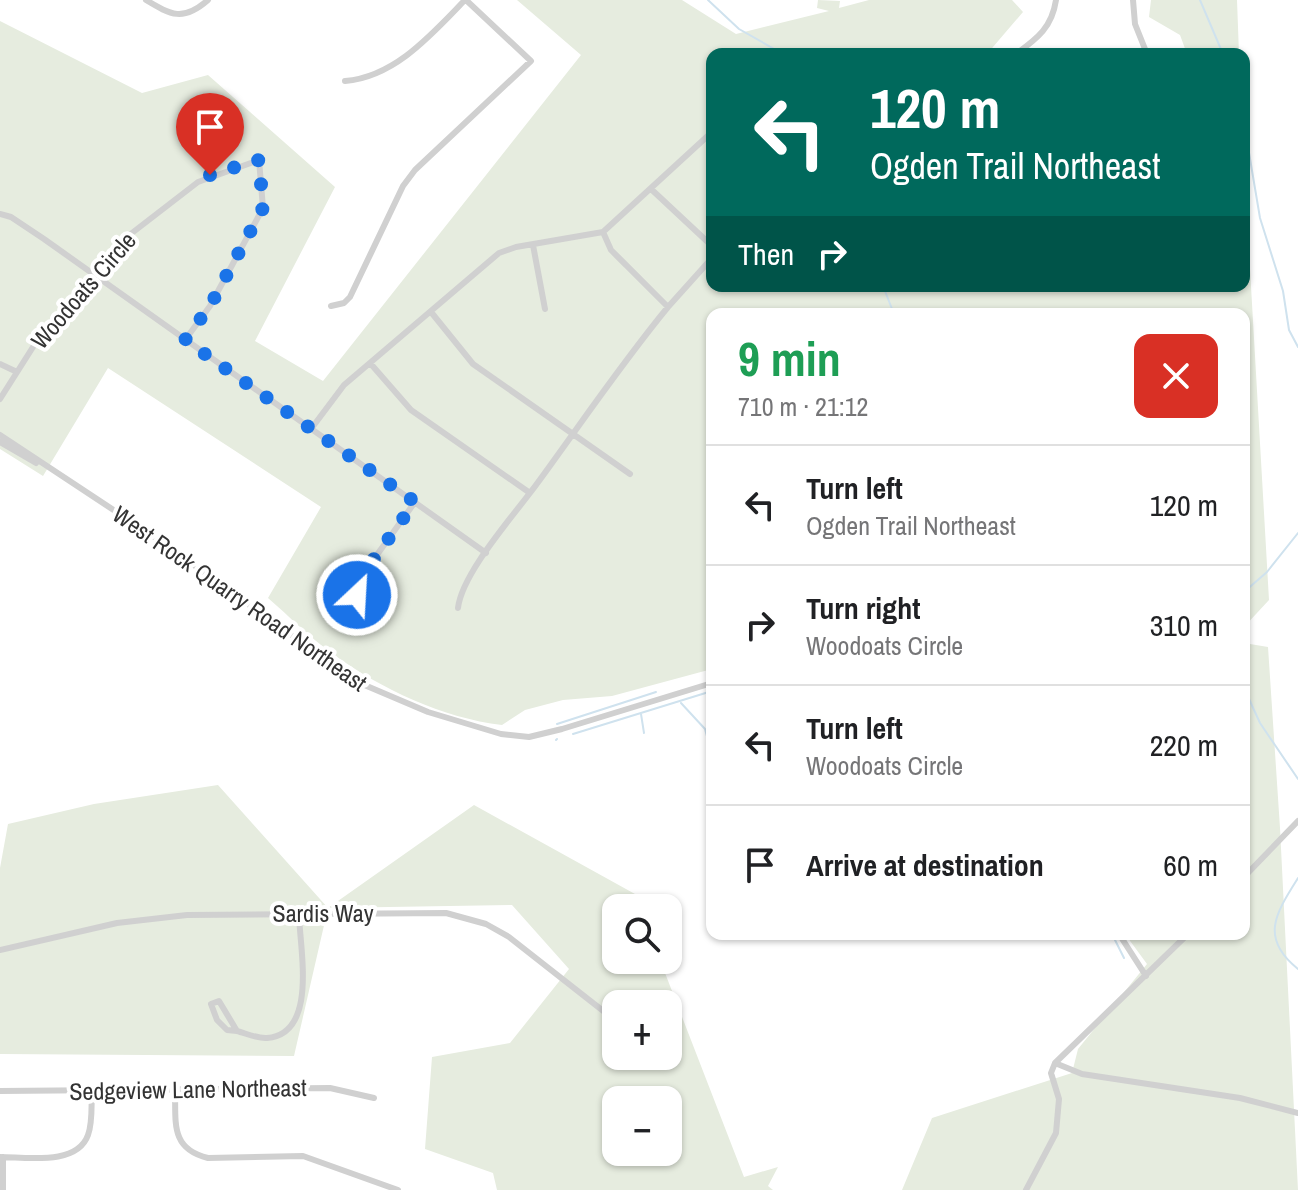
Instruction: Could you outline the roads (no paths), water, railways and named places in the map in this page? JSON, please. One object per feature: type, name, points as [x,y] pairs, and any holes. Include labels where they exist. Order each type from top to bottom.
[{"type":"street","points":[[146,0],[170,14],[182,15],[208,0]]},
{"type":"street","points":[[331,306],[344,303],[350,297],[403,186],[415,170],[531,61],[466,0],[420,47],[359,80],[345,81]]},
{"type":"street","points":[[1024,48],[1044,34],[1053,16],[1056,0]]},
{"type":"street","points":[[1133,0],[1135,24],[1145,48]]},
{"type":"street","points":[[311,429],[344,385],[499,253],[603,232],[706,138]]},
{"type":"street","name":"Woodoats Circle","points":[[0,399],[40,336],[73,305],[119,243],[198,182],[259,160],[263,208],[210,306],[185,340]]},
{"type":"street","points":[[651,189],[706,240]]},
{"type":"street","points":[[0,214],[11,217],[486,553]]},
{"type":"street","points":[[603,232],[611,250],[668,307]]},
{"type":"street","points":[[533,245],[545,309]]},
{"type":"street","points":[[458,608],[460,592],[486,553],[628,355],[706,265]]},
{"type":"street","points":[[431,312],[473,364],[630,474]]},
{"type":"street","points":[[370,363],[411,410],[530,493]]},
{"type":"street","points":[[0,364],[17,372]]},
{"type":"street","name":"West Rock Quarry Road Northeast","points":[[0,435],[162,542],[355,681],[387,697],[512,736],[539,735],[706,685]]},
{"type":"street","name":"West Rock Quarry Road Northeast","points":[[0,442],[50,469]]},
{"type":"street","points":[[357,595],[361,577],[415,502]]},
{"type":"street","points":[[1250,871],[1298,821]]},
{"type":"street","name":"Sardis Way","points":[[0,950],[117,923],[187,915],[446,913],[486,924],[509,937],[602,1010]]},
{"type":"street","points":[[237,1031],[219,1001],[211,1004],[217,1020],[227,1030],[265,1039],[287,1031],[299,1017],[303,996],[299,915]]},
{"type":"street","points":[[1123,940],[1146,976]]},
{"type":"street","points":[[1026,1190],[1056,1133],[1059,1099],[1051,1073],[1055,1063],[1182,940]]},
{"type":"street","points":[[1055,1063],[1082,1074],[1240,1098],[1298,1113]]},
{"type":"street","name":"Sedgeview Lane Northeast","points":[[0,1091],[330,1088],[374,1098]]},
{"type":"street","points":[[3,1190],[1,1157],[61,1156],[74,1152],[89,1133],[92,1090]]},
{"type":"street","points":[[175,1091],[176,1132],[183,1146],[194,1155],[208,1158],[303,1156],[398,1190]]},
{"type":"waterway","points":[[708,0],[739,29],[772,48]]},
{"type":"waterway","points":[[1200,0],[1220,48]]},
{"type":"waterway","points":[[1250,159],[1260,218],[1283,291],[1289,330],[1298,347]]},
{"type":"waterway","points":[[885,292],[892,308]]},
{"type":"waterway","points":[[1250,587],[1267,572],[1298,533]]},
{"type":"waterway","points":[[557,724],[656,692]]},
{"type":"waterway","points":[[573,734],[706,693]]},
{"type":"waterway","points":[[1250,701],[1260,723],[1298,779]]},
{"type":"waterway","points":[[681,703],[706,733]]},
{"type":"waterway","points":[[641,714],[644,733]]},
{"type":"waterway","points":[[1298,878],[1283,903],[1275,925],[1278,947],[1298,969]]},
{"type":"waterway","points":[[1115,940],[1124,958]]}]
